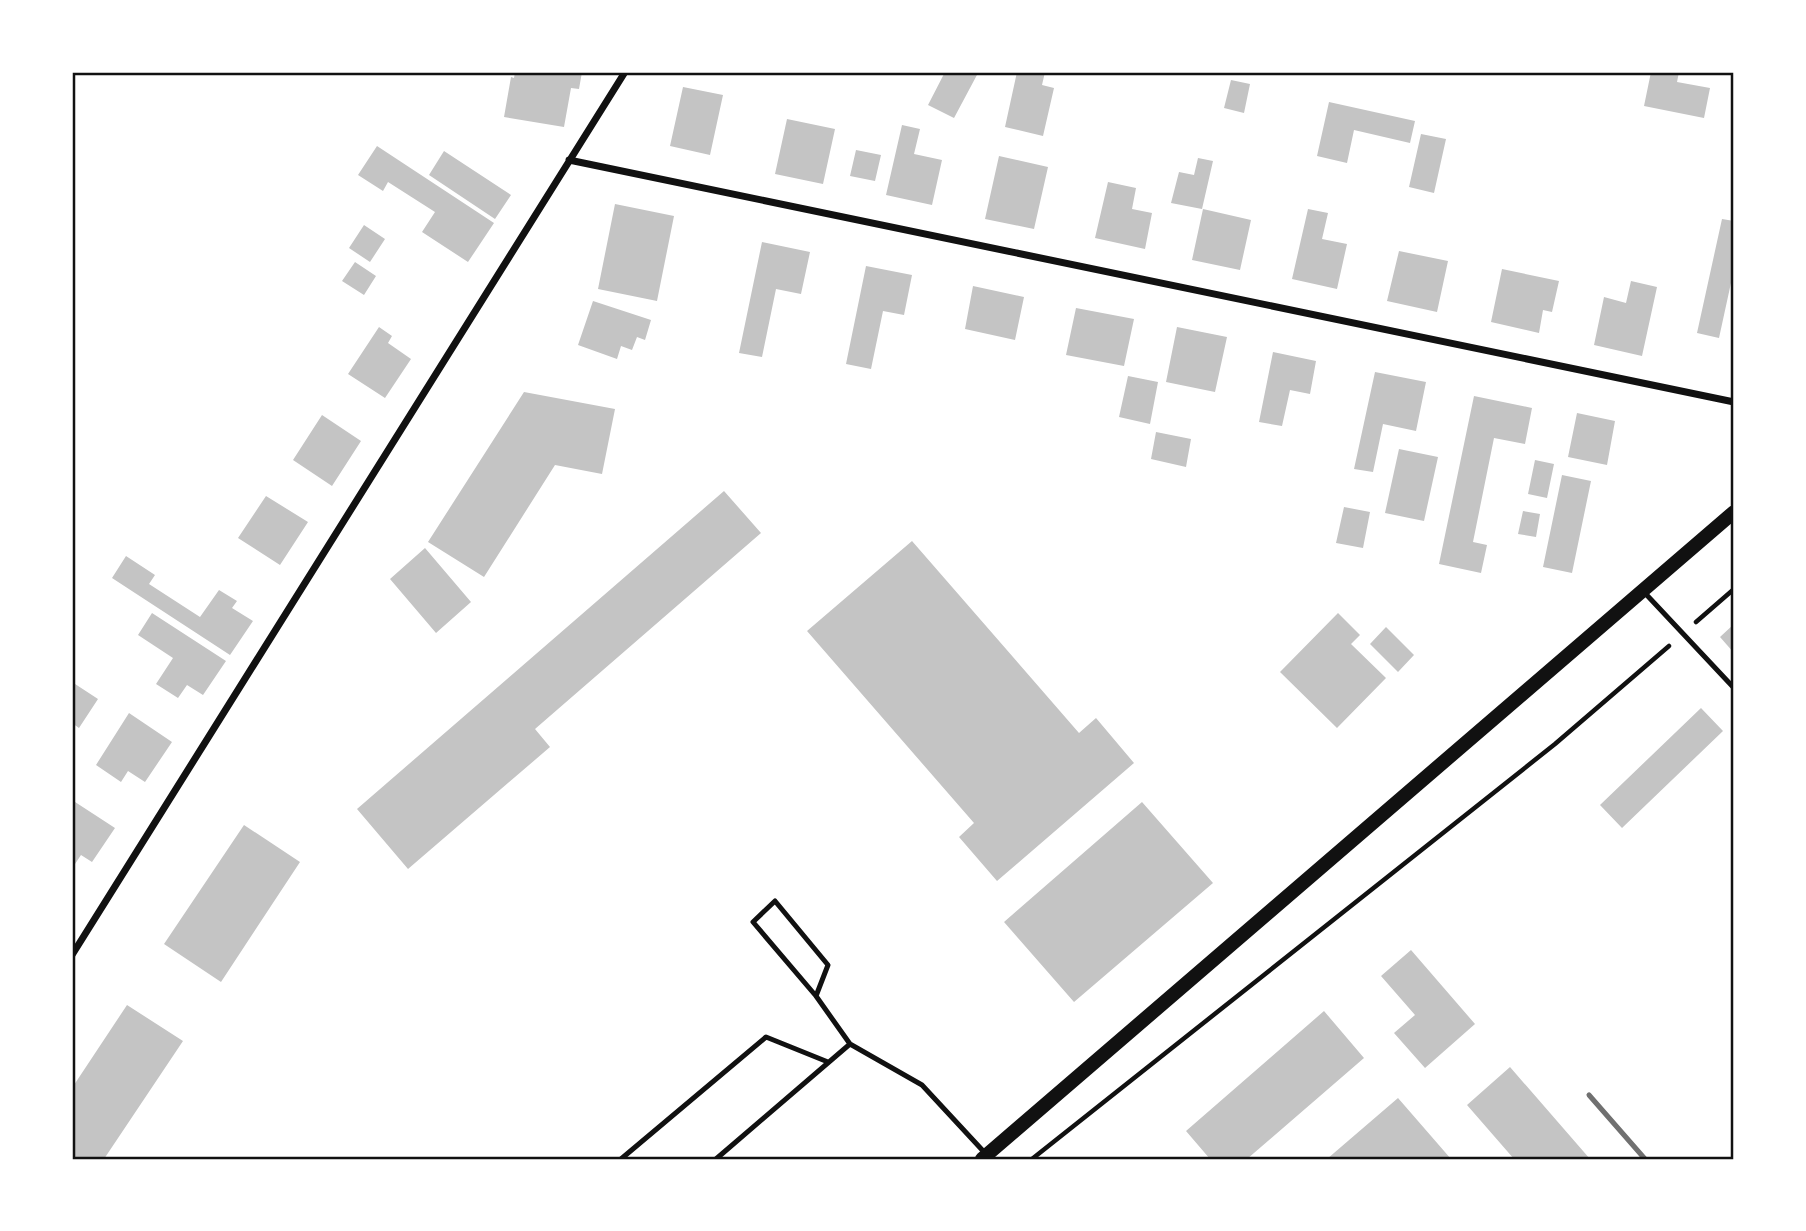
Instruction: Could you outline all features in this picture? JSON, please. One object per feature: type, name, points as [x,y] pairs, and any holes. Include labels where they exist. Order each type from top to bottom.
[{"type":"main road","points":[[985,1157],[1734,512]]},
{"type":"street","points":[[72,956],[625,72]]},
{"type":"street","points":[[569,160],[1734,402]]},
{"type":"lane","points":[[1643,591],[1734,688]]},
{"type":"lane","points":[[816,996],[828,965],[775,901],[753,922],[816,996],[850,1044],[922,1085],[985,1157]]},
{"type":"lane","points":[[621,1159],[766,1037],[828,1062]]},
{"type":"lane","points":[[716,1159],[850,1044]]},
{"type":"path","points":[[1032,1159],[1555,744],[1734,589]]},
{"type":"building","points":[[515,72],[582,72],[579,89],[571,88],[564,127],[504,117],[511,77],[514,78]]},
{"type":"building","points":[[945,72],[978,73],[954,118],[928,105]]},
{"type":"building","points":[[1017,72],[1045,72],[1042,85],[1054,88],[1043,136],[1005,127]]},
{"type":"building","points":[[1651,72],[1679,72],[1677,82],[1710,88],[1704,118],[1644,106]]},
{"type":"building","points":[[1231,80],[1250,84],[1244,113],[1224,108]]},
{"type":"building","points":[[683,87],[723,95],[710,155],[670,146]]},
{"type":"building","points":[[1329,102],[1415,121],[1410,143],[1354,130],[1347,163],[1317,156]]},
{"type":"building","points":[[787,119],[835,129],[823,184],[775,174]]},
{"type":"building","points":[[902,125],[920,129],[914,154],[942,160],[932,205],[886,195]]},
{"type":"building","points":[[1421,134],[1446,139],[1434,193],[1409,187]]},
{"type":"building","points":[[377,146],[494,223],[468,262],[422,232],[435,212],[388,182],[383,191],[358,175]]},
{"type":"building","points":[[856,150],[881,155],[875,181],[850,176]]},
{"type":"building","points":[[444,151],[511,195],[495,219],[429,175]]},
{"type":"building","points":[[999,156],[1048,167],[1034,229],[985,219]]},
{"type":"building","points":[[1198,158],[1213,161],[1202,209],[1171,203],[1179,172],[1194,175]]},
{"type":"building","points":[[1108,182],[1136,188],[1132,209],[1152,213],[1145,249],[1095,238]]},
{"type":"building","points":[[615,204],[674,216],[657,301],[598,289]]},
{"type":"building","points":[[1203,209],[1251,220],[1240,270],[1192,260]]},
{"type":"building","points":[[1308,209],[1328,213],[1322,239],[1347,244],[1337,289],[1292,279]]},
{"type":"building","points":[[1722,219],[1734,221],[1734,269],[1719,338],[1697,333]]},
{"type":"building","points":[[364,225],[385,239],[370,262],[349,248]]},
{"type":"building","points":[[762,242],[810,252],[801,294],[776,289],[762,357],[739,353]]},
{"type":"building","points":[[1399,251],[1448,261],[1437,312],[1387,301]]},
{"type":"building","points":[[355,262],[376,276],[364,295],[342,281]]},
{"type":"building","points":[[866,266],[912,275],[904,315],[883,311],[871,369],[846,364]]},
{"type":"building","points":[[1502,269],[1559,281],[1552,312],[1543,310],[1539,333],[1491,322]]},
{"type":"building","points":[[1631,281],[1657,287],[1642,356],[1594,345],[1604,297],[1626,303]]},
{"type":"building","points":[[973,286],[1024,297],[1015,340],[965,329]]},
{"type":"building","points":[[593,301],[651,320],[645,340],[637,337],[632,350],[621,346],[617,359],[578,345]]},
{"type":"building","points":[[1076,308],[1134,319],[1124,366],[1066,355]]},
{"type":"building","points":[[379,327],[392,336],[388,343],[411,359],[385,398],[348,374]]},
{"type":"building","points":[[1177,327],[1227,337],[1215,392],[1166,382]]},
{"type":"building","points":[[1273,352],[1316,361],[1310,394],[1290,390],[1282,426],[1259,422]]},
{"type":"building","points":[[1375,372],[1426,382],[1416,431],[1383,424],[1373,472],[1354,469]]},
{"type":"building","points":[[1128,376],[1158,382],[1150,424],[1119,417]]},
{"type":"building","points":[[524,392],[615,409],[602,474],[555,465],[484,577],[428,542]]},
{"type":"building","points":[[1474,396],[1532,408],[1525,444],[1494,438],[1473,542],[1487,545],[1481,573],[1439,564]]},
{"type":"building","points":[[1577,413],[1615,421],[1607,465],[1568,457]]},
{"type":"building","points":[[322,415],[361,441],[332,486],[293,460]]},
{"type":"building","points":[[1156,432],[1191,439],[1186,467],[1151,459]]},
{"type":"building","points":[[1399,449],[1438,457],[1424,521],[1385,513]]},
{"type":"building","points":[[1535,460],[1554,464],[1547,498],[1528,494]]},
{"type":"building","points":[[1562,475],[1591,481],[1572,573],[1543,567]]},
{"type":"building","points":[[724,491],[761,533],[535,729],[550,747],[408,869],[357,809]]},
{"type":"building","points":[[266,496],[308,522],[280,565],[238,538]]},
{"type":"building","points":[[1344,507],[1370,512],[1363,548],[1336,543]]},
{"type":"building","points":[[1523,511],[1540,514],[1536,537],[1518,534]]},
{"type":"building","points":[[912,541],[1079,733],[1096,718],[1134,763],[997,881],[959,837],[974,823],[807,631]]},
{"type":"building","points":[[425,548],[471,602],[436,633],[390,579]]},
{"type":"building","points":[[126,556],[155,575],[149,584],[200,617],[219,590],[237,601],[232,608],[253,621],[230,655],[112,578]]},
{"type":"building","points":[[152,613],[226,661],[203,695],[187,685],[178,698],[156,684],[173,658],[138,635]]},
{"type":"building","points":[[1338,613],[1360,635],[1351,644],[1386,678],[1337,728],[1280,672]]},
{"type":"building","points":[[1734,624],[1734,653],[1720,637]]},
{"type":"building","points":[[1386,627],[1414,655],[1398,672],[1370,644]]},
{"type":"building","points":[[72,682],[98,699],[79,728],[72,723]]},
{"type":"building","points":[[1701,708],[1723,731],[1622,828],[1600,805]]},
{"type":"building","points":[[129,713],[172,742],[145,782],[128,771],[121,782],[96,765]]},
{"type":"building","points":[[72,800],[115,828],[92,862],[81,855],[75,864],[72,862]]},
{"type":"building","points":[[1142,802],[1213,883],[1074,1002],[1004,922]]},
{"type":"building","points":[[244,825],[300,862],[221,982],[164,944]]},
{"type":"building","points":[[1411,950],[1475,1024],[1425,1068],[1394,1033],[1415,1015],[1381,976]]},
{"type":"building","points":[[127,1005],[183,1041],[104,1159],[72,1159],[72,1088]]},
{"type":"building","points":[[1324,1011],[1364,1058],[1247,1159],[1210,1159],[1186,1131]]},
{"type":"building","points":[[1510,1067],[1590,1159],[1514,1159],[1467,1105]]},
{"type":"building","points":[[1398,1098],[1451,1159],[1327,1159]]},
{"type":"railway","points":[[1589,1095],[1645,1159]]}]
